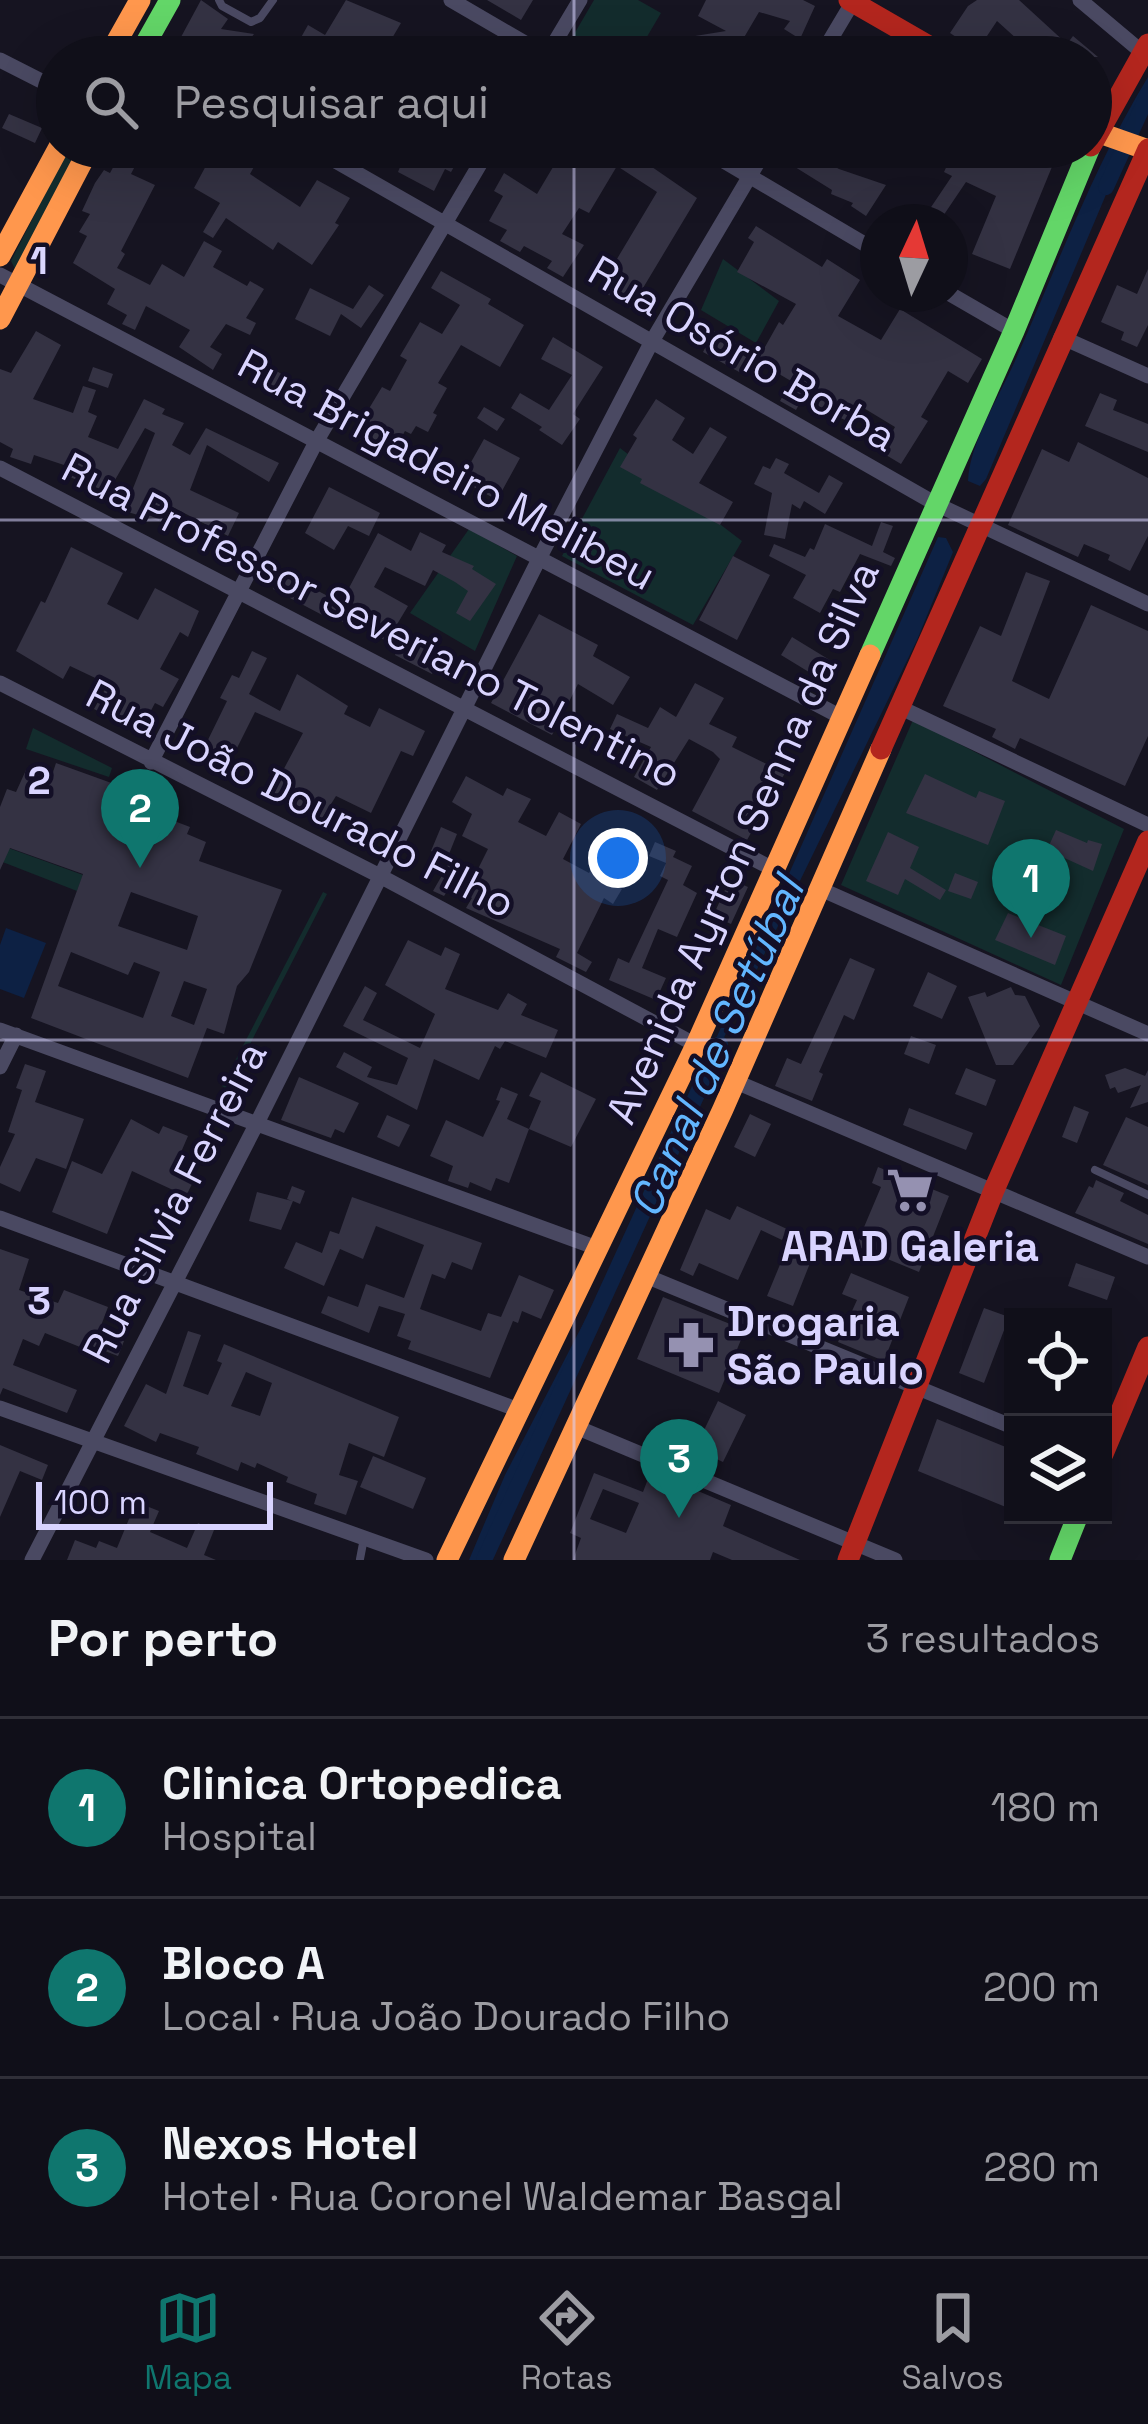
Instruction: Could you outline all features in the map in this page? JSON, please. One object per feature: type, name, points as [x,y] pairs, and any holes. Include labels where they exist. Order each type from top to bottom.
[{"type":"main road","points":[[120,36],[140,0]]},
{"type":"main road","points":[[152,36],[170,0]]},
{"type":"main road","points":[[852,1],[912,36]]},
{"type":"main road","points":[[1118,143],[1145,48]]},
{"type":"main road","points":[[0,256],[48,168]]},
{"type":"main road","points":[[0,319],[9,279],[77,168]]},
{"type":"main road","name":"Avenida Ayrton Senna da Silva","points":[[447,1560],[696,1045],[1014,331],[1104,168]]},
{"type":"main road","name":"Avenida Ayrton Senna da Silva","points":[[514,1560],[734,1081],[980,526],[1061,337],[1111,168]]},
{"type":"main road","points":[[851,1551],[994,1190],[1148,841]]},
{"type":"main road","points":[[1112,1433],[1148,1347]]},
{"type":"main road","points":[[1060,1560],[1074,1524]]},
{"type":"street","points":[[451,0],[513,36]]},
{"type":"street","points":[[559,36],[580,0]]},
{"type":"street","points":[[1080,0],[1145,48]]},
{"type":"street","points":[[832,36],[852,1]]},
{"type":"street","points":[[0,60],[36,78]]},
{"type":"street","name":"Rua Osório Borba","points":[[348,168],[936,504],[1148,604]]},
{"type":"street","points":[[152,762],[316,442],[477,168]]},
{"type":"street","points":[[734,168],[860,242]]},
{"type":"street","name":"Rua Silvia Ferreira","points":[[32,1560],[651,343],[754,168]]},
{"type":"street","name":"Rua Brigadeiro Melibeu","points":[[9,279],[843,718]]},
{"type":"street","points":[[968,304],[1014,331]]},
{"type":"street","points":[[1061,337],[1148,376]]},
{"type":"street","name":"Rua Professor Severiano Tolentino","points":[[0,468],[775,870]]},
{"type":"street","name":"Rua João Dourado Filho","points":[[0,683],[378,875],[696,1045]]},
{"type":"street","points":[[898,706],[1148,825]]},
{"type":"street","points":[[818,888],[1148,1034]]},
{"type":"street","points":[[0,1067],[8,1033],[227,1108],[256,1125],[505,1209],[597,1248]]},
{"type":"street","points":[[734,1081],[1148,1257]]},
{"type":"street","points":[[0,1219],[519,1410]]},
{"type":"street","points":[[646,1276],[1004,1423]]},
{"type":"street","points":[[0,1408],[426,1560]]},
{"type":"street","points":[[576,1427],[851,1551],[895,1560]]},
{"type":"lane","points":[[219,0],[251,22],[273,0]]},
{"type":"lane","points":[[1095,1170],[1148,1195]]},
{"type":"lane","points":[[360,1559],[364,1537]]},
{"type":"green space","points":[[594,0],[638,0],[661,13],[647,36],[573,36]]},
{"type":"green space","points":[[58,168],[70,168],[15,269],[11,261]]},
{"type":"green space","points":[[723,259],[779,301],[756,343],[701,310]]},
{"type":"green space","points":[[620,448],[742,541],[693,625],[562,556]]},
{"type":"green space","points":[[469,529],[517,556],[475,651],[410,613]]},
{"type":"green space","points":[[913,720],[1124,829],[1061,985],[841,885]]},
{"type":"green space","points":[[33,728],[112,768],[109,777],[26,749]]},
{"type":"green space","points":[[3,846],[83,875],[77,891],[0,861]]},
{"type":"green space","points":[[323,892],[327,894],[227,1089],[222,1086]]},
{"type":"water","points":[[1148,77],[1148,95],[980,486],[968,481],[986,420],[1093,181],[1100,168],[1112,168],[1112,144]]},
{"type":"water","points":[[938,537],[946,538],[953,552],[917,640],[713,1060],[482,1560],[469,1560],[505,1475],[630,1233]]},
{"type":"water","points":[[6,928],[46,943],[24,998],[0,989],[0,945]]},
{"type":"building","points":[[201,0],[228,19],[221,29],[254,34],[253,36],[182,36]]},
{"type":"building","points":[[346,0],[401,23],[393,36],[302,36],[308,25],[325,35]]},
{"type":"building","points":[[487,0],[533,0],[521,20]]},
{"type":"building","points":[[706,0],[803,0],[815,6],[801,36],[784,29],[790,21],[759,12],[745,36],[695,36],[726,31],[698,16]]},
{"type":"building","points":[[977,0],[1019,0],[1058,36],[1014,36],[997,21],[987,36],[954,36],[950,33]]},
{"type":"building","points":[[9,114],[36,125],[36,141],[35,143],[2,128]]},
{"type":"building","points":[[113,168],[134,168],[131,174],[155,185],[117,268],[150,285],[162,264],[184,277],[204,241],[222,251],[213,267],[247,286],[250,281],[264,289],[246,318],[256,323],[250,335],[226,324],[210,347],[222,354],[213,370],[179,347],[190,330],[146,306],[135,330],[122,324],[127,315],[107,304],[115,289],[73,263],[87,236],[79,232],[90,214],[82,211],[104,170],[110,173]]},
{"type":"building","points":[[205,168],[253,168],[250,174],[300,207],[317,180],[350,198],[335,223],[339,225],[312,265],[278,242],[273,250],[226,218],[213,238],[203,232],[220,203],[194,188]]},
{"type":"building","points":[[400,168],[453,168],[451,172],[445,169],[434,191],[398,172]]},
{"type":"building","points":[[552,168],[616,168],[589,213],[579,208],[562,234],[584,245],[563,277],[547,268],[552,261],[524,246],[520,252],[500,241],[507,230],[489,221],[503,196],[494,191],[504,173],[537,194]]},
{"type":"building","points":[[620,168],[653,168],[697,198],[631,308],[599,289],[657,192]]},
{"type":"building","points":[[797,168],[837,168],[886,185],[874,204],[860,204],[860,212],[853,203],[831,194],[832,190]]},
{"type":"building","points":[[946,168],[1051,168],[1010,269],[972,254],[996,196],[966,182],[951,204],[933,204],[952,176],[944,172]]},
{"type":"building","points":[[756,226],[822,267],[827,259],[860,280],[838,316],[881,340],[898,312],[905,312],[982,359],[968,383],[948,371],[921,417],[928,421],[901,464],[881,452],[895,427],[862,407],[853,424],[802,399],[796,410],[780,401],[791,381],[757,361],[779,322],[783,325],[796,304],[737,272],[754,242],[748,238]]},
{"type":"building","points":[[1148,269],[1148,325],[1137,347],[1121,340],[1124,332],[1101,322],[1117,285],[1137,294]]},
{"type":"building","points":[[441,271],[491,299],[488,304],[524,325],[500,367],[461,345],[438,383],[447,388],[428,432],[416,426],[411,434],[405,431],[391,455],[353,435],[382,387],[390,391],[407,360],[400,356],[420,322],[442,334],[460,305],[431,288]]},
{"type":"building","points":[[369,285],[384,295],[361,328],[341,314],[330,336],[295,319],[310,288],[353,309]]},
{"type":"building","points":[[36,331],[61,345],[33,399],[73,413],[83,386],[96,390],[88,412],[97,416],[88,437],[118,449],[144,399],[165,409],[162,414],[184,423],[172,445],[190,455],[206,428],[279,463],[269,482],[207,445],[190,490],[239,513],[228,536],[165,503],[159,521],[124,511],[155,433],[145,428],[108,492],[67,476],[70,467],[34,455],[31,464],[10,457],[13,449],[0,442],[0,369],[11,373]]},
{"type":"building","points":[[714,331],[752,352],[741,373],[703,352]]},
{"type":"building","points":[[553,337],[603,367],[573,414],[580,419],[562,445],[511,408],[520,393],[549,410],[572,375],[541,359]]},
{"type":"building","points":[[267,365],[304,388],[293,405],[256,382]]},
{"type":"building","points":[[93,367],[113,374],[108,388],[88,381]]},
{"type":"building","points":[[1100,393],[1117,400],[1113,410],[1148,424],[1148,452],[1085,426]]},
{"type":"building","points":[[656,399],[685,418],[672,440],[693,454],[710,427],[727,437],[699,483],[733,502],[720,525],[640,483],[642,479],[620,467]]},
{"type":"building","points":[[484,407],[505,419],[497,431],[477,418]]},
{"type":"building","points":[[484,439],[520,458],[497,500],[461,480]]},
{"type":"building","points":[[1078,442],[1148,478],[1148,536],[1130,571],[1108,560],[1110,555],[1084,544],[1078,557],[1008,525],[1042,449],[1069,462]]},
{"type":"building","points":[[776,458],[789,464],[784,473],[819,493],[829,475],[843,483],[825,514],[804,501],[800,509],[792,504],[785,539],[764,535],[772,493],[754,484],[763,466],[770,469]]},
{"type":"building","points":[[329,487],[380,513],[369,536],[348,526],[334,550],[305,533]]},
{"type":"building","points":[[881,522],[893,526],[883,552],[895,558],[891,566],[860,554],[840,592],[833,589],[820,613],[793,598],[806,575],[769,556],[774,544],[805,557],[810,548],[814,550],[825,524],[872,546]]},
{"type":"building","points":[[420,532],[446,545],[442,552],[474,566],[496,584],[470,621],[456,613],[468,591],[455,582],[433,570],[425,586],[385,567],[374,587],[408,606],[396,626],[444,651],[432,674],[395,655],[398,648],[355,623],[353,627],[326,617],[273,589],[282,572],[341,603],[378,533],[411,551]]},
{"type":"building","points":[[582,533],[597,540],[588,559],[573,552]]},
{"type":"building","points":[[71,547],[123,573],[107,604],[138,620],[155,588],[199,611],[188,637],[180,632],[160,669],[179,679],[163,707],[155,703],[139,733],[94,709],[108,684],[70,666],[63,679],[16,651]]},
{"type":"building","points":[[733,556],[770,575],[737,640],[699,620]]},
{"type":"building","points":[[1026,572],[1050,581],[1012,681],[1049,699],[1091,605],[1148,631],[1148,736],[1125,786],[1020,738],[1015,749],[992,737],[996,729],[943,706],[980,626],[1001,636]]},
{"type":"building","points":[[539,614],[598,645],[593,656],[630,677],[613,705],[578,684],[552,735],[491,703]]},
{"type":"building","points":[[792,637],[833,662],[822,680],[781,655]]},
{"type":"building","points":[[252,651],[267,658],[249,694],[280,711],[297,674],[348,706],[344,714],[370,727],[379,708],[425,731],[413,756],[401,751],[371,813],[336,796],[321,820],[271,793],[303,733],[255,712],[230,762],[203,750],[227,701],[220,698],[232,675],[239,678]]},
{"type":"building","points":[[695,683],[724,698],[709,724],[737,737],[732,747],[785,773],[747,840],[692,811],[720,759],[713,752],[689,739],[657,790],[634,777],[651,747],[610,729],[617,714],[648,728],[660,707],[676,717]]},
{"type":"building","points":[[56,763],[153,798],[148,811],[190,827],[187,834],[206,842],[199,861],[282,890],[249,972],[237,986],[224,1034],[207,1028],[188,1078],[31,1018],[83,874],[10,848],[0,870],[0,807],[7,789],[16,792],[26,770],[51,778]],"holes":[[[131,892],[198,916],[187,950],[118,926]],[[71,952],[128,975],[134,962],[160,972],[143,1018],[58,986]],[[184,981],[207,989],[194,1025],[171,1016]]]},
{"type":"building","points":[[925,774],[976,798],[979,791],[1005,801],[988,845],[906,813]]},
{"type":"building","points":[[466,776],[503,796],[507,788],[531,799],[518,822],[546,836],[559,812],[581,824],[563,859],[589,873],[608,837],[636,852],[618,887],[622,889],[613,904],[604,898],[577,953],[592,962],[586,972],[556,957],[560,949],[466,908],[472,898],[451,886],[444,896],[433,891],[452,858],[476,873],[488,849],[462,836],[472,814],[452,802]]},
{"type":"building","points":[[441,827],[457,834],[447,859],[431,851]]},
{"type":"building","points":[[1056,830],[1102,844],[1093,871],[1047,850]]},
{"type":"building","points":[[888,832],[919,847],[910,868],[946,890],[940,900],[905,879],[898,895],[866,881]]},
{"type":"building","points":[[655,842],[676,851],[673,857],[692,866],[683,885],[697,893],[677,937],[658,929],[642,968],[666,978],[656,1000],[609,980],[618,958],[629,963],[668,880],[660,876],[666,863],[649,856]]},
{"type":"building","points":[[955,873],[978,882],[971,899],[948,891]]},
{"type":"building","points":[[730,879],[748,887],[731,924],[713,916]]},
{"type":"building","points":[[1008,913],[1066,936],[1055,965],[995,940]]},
{"type":"building","points":[[408,940],[441,956],[445,947],[460,954],[445,989],[498,1010],[508,993],[527,1004],[521,1015],[558,1030],[546,1058],[505,1041],[500,1049],[495,1046],[479,1080],[434,1059],[417,1110],[336,1067],[344,1052],[372,1067],[367,1077],[397,1085],[408,1058],[343,1026],[365,986],[377,993],[363,1020],[420,1048],[435,1014],[385,985]]},
{"type":"building","points":[[850,958],[875,969],[854,1020],[844,1015],[812,1101],[775,1086],[787,1058],[801,1064]]},
{"type":"building","points":[[928,972],[957,986],[942,1019],[913,1006]]},
{"type":"building","points":[[1011,987],[1015,995],[1025,996],[1040,1026],[1013,1065],[996,1065],[968,997],[985,992],[987,997]]},
{"type":"building","points":[[911,1036],[936,1045],[929,1064],[904,1054]]},
{"type":"building","points":[[25,1064],[46,1071],[35,1102],[84,1119],[66,1169],[36,1158],[20,1192],[0,1183],[0,1167],[15,1134],[8,1132]]},
{"type":"building","points":[[966,1068],[996,1080],[986,1106],[955,1094]]},
{"type":"building","points":[[1125,1068],[1145,1076],[1148,1070],[1148,1102],[1130,1108],[1141,1085],[1118,1093],[1115,1087],[1110,1089],[1105,1075]]},
{"type":"building","points":[[541,1072],[596,1099],[571,1147],[529,1129],[541,1101],[529,1096]]},
{"type":"building","points":[[299,1077],[359,1103],[344,1133],[335,1129],[331,1138],[281,1120]]},
{"type":"building","points":[[501,1087],[518,1094],[507,1119],[529,1129],[509,1183],[496,1178],[491,1191],[470,1182],[468,1188],[448,1181],[453,1166],[430,1156],[446,1120],[483,1137],[500,1101],[496,1100]]},
{"type":"building","points":[[1074,1106],[1089,1112],[1077,1143],[1062,1137]]},
{"type":"building","points":[[909,1108],[973,1133],[966,1150],[903,1125]]},
{"type":"building","points":[[750,1114],[771,1124],[755,1157],[734,1147]]},
{"type":"building","points":[[387,1115],[410,1125],[399,1147],[377,1137]]},
{"type":"building","points":[[1126,1117],[1148,1127],[1148,1185],[1103,1165]]},
{"type":"building","points":[[131,1119],[159,1134],[163,1126],[188,1136],[175,1166],[196,1176],[186,1196],[132,1171],[107,1234],[52,1212],[72,1161],[102,1174]]},
{"type":"building","points":[[878,1167],[949,1196],[919,1272],[856,1246],[881,1187],[872,1183]]},
{"type":"building","points":[[1096,1180],[1124,1193],[1120,1201],[1148,1215],[1148,1244],[1075,1213]]},
{"type":"building","points":[[292,1186],[305,1191],[300,1204],[293,1201],[281,1230],[249,1221],[257,1192],[292,1201],[287,1199]]},
{"type":"building","points":[[352,1197],[482,1243],[472,1270],[452,1262],[445,1279],[432,1274],[420,1309],[481,1331],[488,1313],[501,1317],[519,1275],[554,1290],[541,1319],[522,1311],[518,1323],[513,1321],[490,1378],[408,1349],[411,1341],[397,1336],[405,1314],[379,1306],[369,1333],[321,1313],[328,1296],[358,1307],[366,1284],[404,1298],[424,1245],[376,1226],[363,1259],[340,1249],[324,1286],[284,1268],[296,1242],[322,1253],[330,1231],[339,1234]]},
{"type":"building","points":[[737,1206],[787,1229],[782,1240],[761,1230],[738,1280],[699,1263],[693,1276],[680,1270],[706,1209],[730,1220]]},
{"type":"building","points":[[791,1238],[816,1248],[793,1306],[767,1296]]},
{"type":"building","points":[[0,1249],[29,1259],[19,1290],[58,1303],[64,1290],[108,1307],[99,1331],[124,1341],[118,1356],[92,1346],[90,1351],[45,1333],[39,1346],[23,1339],[13,1365],[77,1390],[67,1413],[3,1388],[0,1395]]},
{"type":"building","points":[[1076,1263],[1115,1277],[1107,1300],[1068,1286]]},
{"type":"building","points":[[851,1273],[909,1297],[884,1361],[838,1342],[857,1300],[842,1294]]},
{"type":"building","name":"Drogaria São Paulo","points":[[663,1297],[745,1330],[719,1393],[637,1359]]},
{"type":"building","points":[[984,1308],[1004,1315],[1004,1330],[984,1383],[959,1373]]},
{"type":"building","points":[[188,1331],[201,1335],[183,1386],[208,1395],[222,1363],[217,1361],[224,1344],[399,1417],[384,1457],[349,1443],[339,1475],[358,1481],[346,1515],[314,1504],[317,1494],[257,1463],[255,1468],[241,1462],[238,1471],[196,1454],[199,1447],[160,1433],[156,1442],[124,1426],[146,1384],[166,1394]],"holes":[[[246,1372],[272,1383],[260,1416],[231,1406]]]},
{"type":"building","points":[[718,1401],[746,1415],[723,1462],[695,1449]]},
{"type":"building","points":[[937,1419],[1004,1446],[1004,1506],[918,1471]]},
{"type":"building","points":[[0,1445],[48,1465],[42,1480],[20,1471],[0,1517]]},
{"type":"building","points":[[373,1456],[426,1478],[413,1509],[360,1487]]},
{"type":"building","points":[[651,1471],[731,1505],[723,1526],[800,1560],[732,1560],[713,1552],[710,1560],[573,1560],[581,1538],[570,1533],[594,1473],[643,1492]],"holes":[[[603,1489],[639,1503],[626,1533],[590,1519]]]},
{"type":"building","points":[[136,1502],[159,1511],[150,1532],[187,1548],[198,1523],[214,1530],[204,1555],[216,1560],[67,1560],[75,1540],[96,1548],[99,1541],[117,1548]]},
{"type":"waterway","name":"Canal de Setúbal","points":[[1106,187],[1148,95]]},
{"type":"waterway","name":"Canal de Setúbal","points":[[484,1560],[720,1044]]},
{"type":"traffic: fast","points":[[150,36],[170,0]]},
{"type":"traffic: fast","points":[[870,655],[1081,168]]},
{"type":"traffic: fast","points":[[1060,1560],[1074,1524]]},
{"type":"traffic: slow","points":[[120,36],[140,0]]},
{"type":"traffic: slow","points":[[1112,137],[1148,150]]},
{"type":"traffic: slow","points":[[0,256],[48,168]]},
{"type":"traffic: slow","points":[[0,319],[79,168]]},
{"type":"traffic: slow","points":[[447,1560],[696,1045],[870,655]]},
{"type":"traffic: slow","points":[[514,1560],[723,1109],[881,749]]},
{"type":"traffic: jam","points":[[849,0],[912,36]]},
{"type":"traffic: jam","points":[[1112,108],[1148,44]]},
{"type":"traffic: jam","points":[[881,749],[1148,149]]},
{"type":"traffic: jam","points":[[848,1560],[994,1190],[1148,841]]},
{"type":"traffic: jam","points":[[1112,1433],[1148,1347]]},
{"type":"place","name":"Bloco A","points":[[140,868]]},
{"type":"place","name":"Clinica Ortopedica","points":[[1031,938]]},
{"type":"place","name":"ARAD Galeria","points":[[910,1190]]},
{"type":"place","name":"Drogaria São Paulo","points":[[691,1345]]},
{"type":"place","name":"Nexos Hotel","points":[[679,1518]]}]
